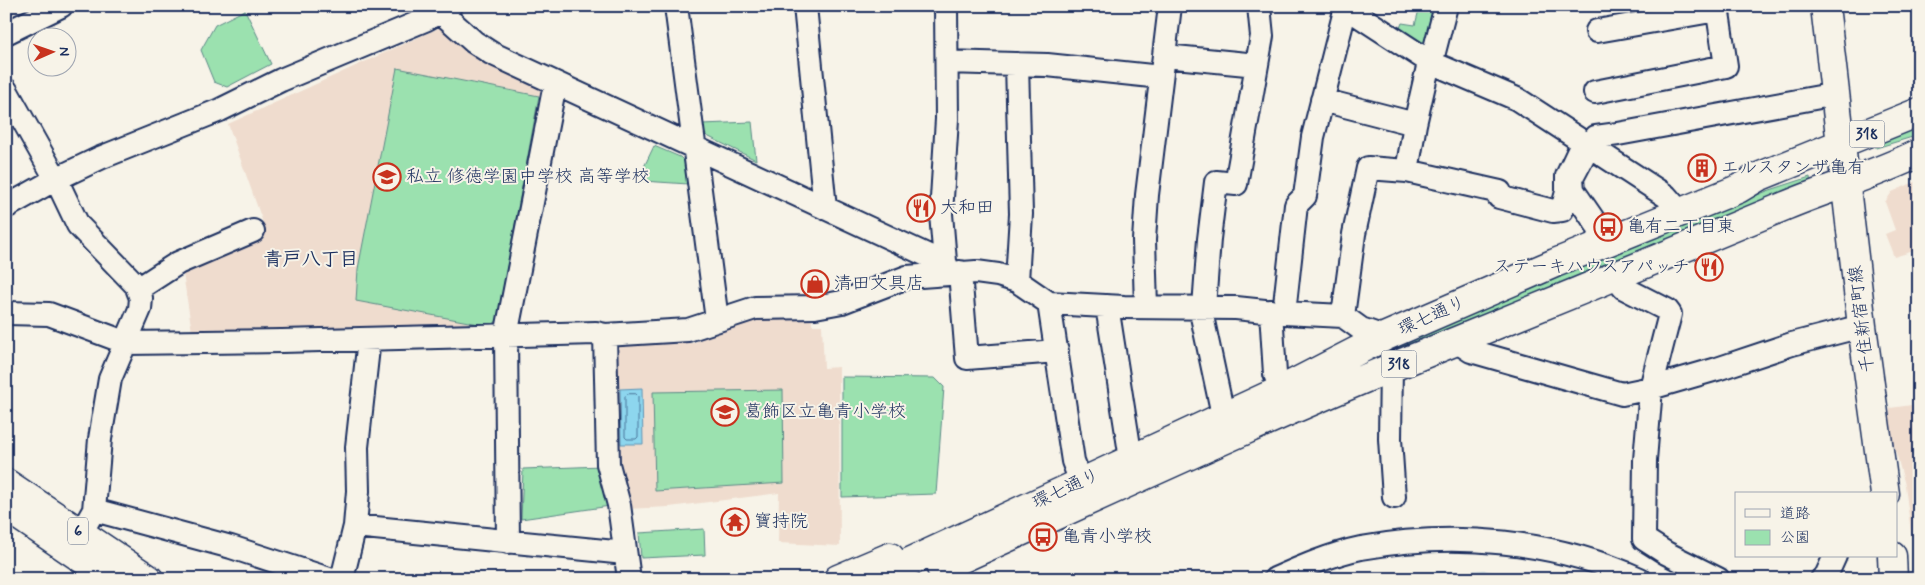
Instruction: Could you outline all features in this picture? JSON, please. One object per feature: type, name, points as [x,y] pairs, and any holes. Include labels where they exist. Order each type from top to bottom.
[{"type":"main road","name":"千住新宿町線","points":[[1825,6],[1862,326],[1885,492]]},
{"type":"main road","name":"環七通り","points":[[917,579],[985,537],[1081,482],[1223,415],[1281,390],[1384,337],[1555,263],[1738,189],[1758,177],[1919,112]]},
{"type":"main road","name":"環七通り","points":[[872,579],[985,537],[1391,367],[1615,277],[1812,194],[1889,168],[1919,153]]},
{"type":"main road","name":"6","points":[[6,483],[87,522],[149,579]]},
{"type":"main road","name":"6","points":[[6,507],[112,579]]},
{"type":"main road","points":[[838,579],[942,537],[985,537]]},
{"type":"main road","points":[[942,579],[985,537]]},
{"type":"main road","points":[[1892,558],[1893,579]]},
{"type":"street","points":[[6,33],[61,6]]},
{"type":"street","points":[[676,6],[717,320]]},
{"type":"street","points":[[805,6],[825,208]]},
{"type":"street","points":[[946,6],[947,119],[941,214],[967,358],[1057,351]]},
{"type":"street","points":[[1146,307],[1144,240],[1147,195],[1170,6]]},
{"type":"street","points":[[1223,415],[1202,307],[1216,182],[1236,184],[1262,36],[1259,6]]},
{"type":"street","points":[[1407,171],[1415,124],[1446,6]]},
{"type":"street","points":[[1281,390],[1274,374],[1277,312],[1296,205],[1305,196],[1312,138],[1345,7],[1430,62],[1517,99],[1666,196],[1681,213]]},
{"type":"street","points":[[6,207],[56,179],[100,158],[220,110],[281,80],[441,8],[474,42],[491,53],[825,208],[951,270]]},
{"type":"street","points":[[1595,92],[1726,66],[1717,8],[1597,31]]},
{"type":"street","points":[[947,62],[1163,67],[1257,65]]},
{"type":"street","points":[[1017,64],[1021,214],[1017,281]]},
{"type":"street","points":[[508,542],[506,336],[556,84]]},
{"type":"street","points":[[6,90],[56,179],[78,225],[138,289],[141,298],[140,309],[127,343],[110,379],[87,522],[231,547],[329,579]]},
{"type":"street","points":[[1343,316],[1354,234],[1368,168],[1407,171],[1500,192],[1499,197],[1553,211],[1562,210],[1567,192],[1566,176],[1586,144],[1596,137],[1836,94]]},
{"type":"street","points":[[1322,100],[1415,124]]},
{"type":"street","points":[[1586,144],[1572,178],[1573,190],[1597,225],[1605,244]]},
{"type":"street","points":[[138,289],[178,263],[253,231]]},
{"type":"street","points":[[6,313],[49,314],[127,343],[596,333],[605,335],[688,330],[755,308],[815,307],[842,302],[907,277],[951,270],[998,275],[1017,281],[1049,303],[1236,308],[1343,316],[1361,329],[1384,337]]},
{"type":"street","points":[[1615,277],[1624,288],[1667,310],[1670,314],[1651,388],[1645,460],[1644,539],[1666,553],[1718,579]]},
{"type":"street","points":[[1049,303],[1073,461],[1081,482]]},
{"type":"street","points":[[1107,306],[1131,459]]},
{"type":"street","points":[[1456,341],[1471,351],[1622,394],[1651,388],[1717,369],[1792,344],[1862,326]]},
{"type":"street","points":[[605,335],[608,464],[619,505],[629,579]]},
{"type":"street","points":[[342,579],[355,526],[358,491],[357,447],[369,339]]},
{"type":"street","points":[[1391,367],[1390,439],[1394,497]]},
{"type":"street","points":[[355,526],[625,553]]},
{"type":"street","points":[[1275,579],[1317,562],[1360,549],[1395,544],[1462,540],[1508,542],[1546,548],[1596,562],[1640,579]]},
{"type":"street","points":[[1822,579],[1826,576],[1834,558]]},
{"type":"shaded area","name":"私立 修徳学園中学校 高等学校","points":[[441,27],[479,61],[540,89],[543,95],[500,322],[493,329],[192,332],[182,267],[266,231],[228,124]]},
{"type":"shaded area","points":[[1919,180],[1919,271],[1914,251],[1894,257],[1885,234],[1895,230],[1885,202],[1892,192]]},
{"type":"shaded area","name":"葛飾区立亀青小学校","points":[[811,313],[812,325],[822,325],[824,368],[839,367],[840,546],[778,543],[779,493],[669,507],[625,509],[611,457],[613,345],[694,343],[728,322]]},
{"type":"shaded area","points":[[1919,404],[1919,570],[1915,565],[1905,485],[1890,431],[1890,408]]},
{"type":"green space","points":[[1420,6],[1438,6],[1427,49],[1397,35],[1402,23],[1415,25]]},
{"type":"green space","points":[[245,10],[271,64],[227,87],[214,82],[201,50],[215,25]]},
{"type":"green space","points":[[397,68],[539,96],[497,321],[490,326],[356,301],[358,269]]},
{"type":"green space","points":[[1919,121],[1919,135],[1876,148],[1875,139]]},
{"type":"green space","points":[[752,122],[756,160],[707,136],[703,131],[702,124]]},
{"type":"green space","points":[[654,146],[680,157],[687,164],[688,184],[643,181],[643,169]]},
{"type":"green space","points":[[1810,177],[1811,185],[1455,330],[1430,337],[1365,367],[1362,363],[1427,330],[1767,191]]},
{"type":"green space","points":[[842,377],[935,378],[944,387],[936,494],[842,497]]},
{"type":"green space","points":[[783,390],[784,483],[655,491],[653,392]]},
{"type":"green space","points":[[602,466],[610,506],[521,519],[523,469]]},
{"type":"green space","points":[[704,529],[705,555],[641,558],[639,533]]},
{"type":"water","points":[[642,388],[643,444],[621,444],[620,389]]},
{"type":"water","points":[[1484,571],[1531,579],[1365,579],[1378,575]]},
{"type":"place","name":"エルスタンザ亀有","points":[[1702,168]]},
{"type":"place","name":"私立 修徳学園中学校 高等学校","points":[[387,177]]},
{"type":"place","name":"大和田","points":[[921,208]]},
{"type":"place","name":"亀有二丁目東","points":[[1608,227]]},
{"type":"place","name":"ステーキハウスアパッチ","points":[[1709,267]]},
{"type":"place","name":"清田文具店","points":[[815,284]]},
{"type":"place","name":"葛飾区立亀青小学校","points":[[725,412]]},
{"type":"place","name":"寶持院","points":[[735,522]]},
{"type":"place","name":"亀青小学校","points":[[1043,537]]},
{"type":"district","name":"青戸八丁目","points":[[311,259]]}]
